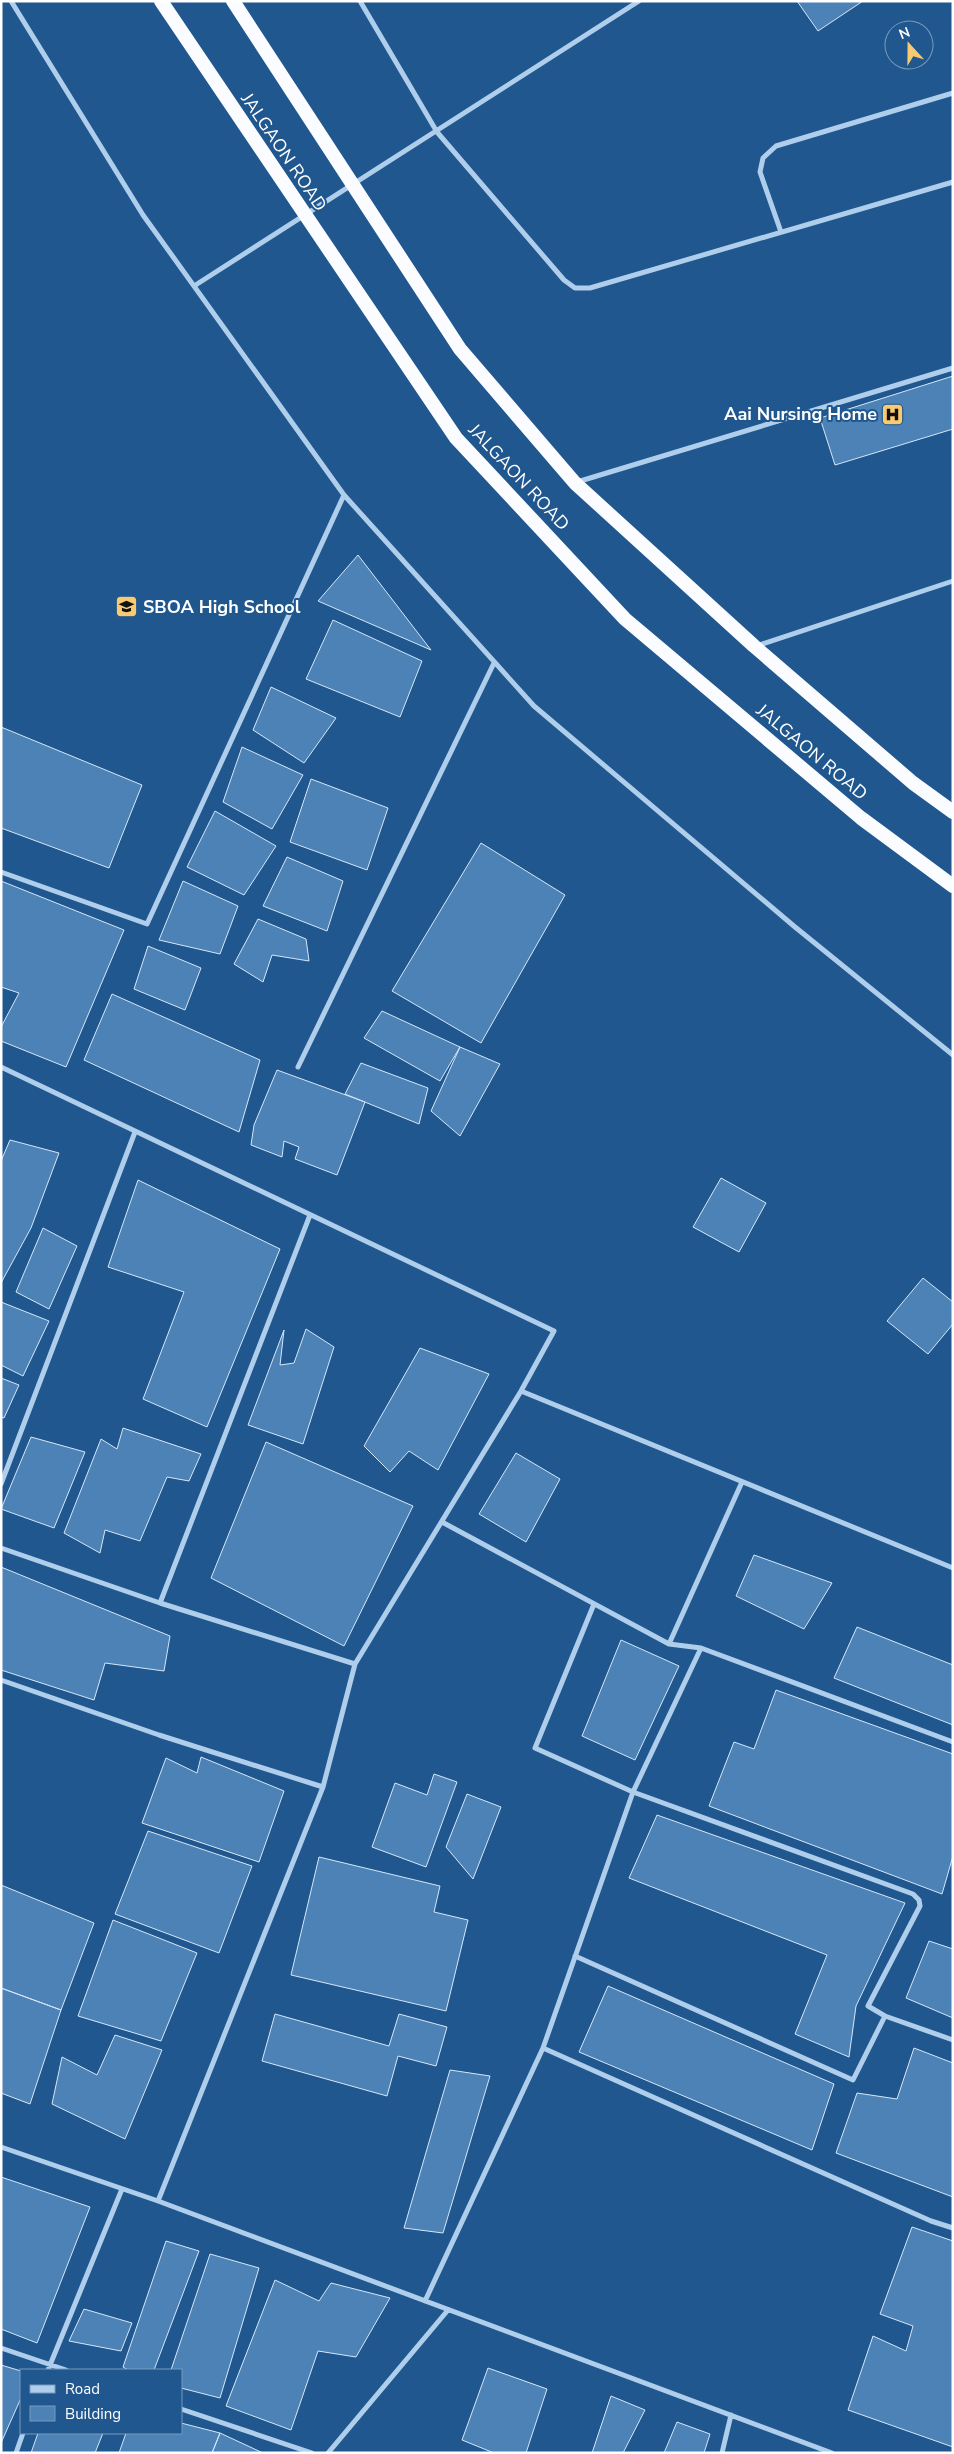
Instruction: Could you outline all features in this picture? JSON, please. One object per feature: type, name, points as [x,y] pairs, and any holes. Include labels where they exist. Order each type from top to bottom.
[{"type":"highway","name":"JALGAON ROAD","points":[[161,1],[456,438],[626,619],[861,818],[953,886]]},
{"type":"highway","name":"JALGAON ROAD","points":[[233,1],[460,349],[575,483],[754,646],[913,783],[953,812]]},
{"type":"street","points":[[11,1],[143,215],[344,495],[494,663],[534,706],[795,927],[953,1055]]},
{"type":"street","points":[[360,1],[437,132],[564,280],[575,288],[590,288],[953,182]]},
{"type":"street","points":[[194,286],[639,1]]},
{"type":"street","points":[[781,232],[760,172],[763,158],[776,146],[953,93]]},
{"type":"street","points":[[575,483],[953,368]]},
{"type":"street","points":[[1,872],[147,924],[344,495]]},
{"type":"street","points":[[754,646],[953,581]]},
{"type":"street","points":[[298,1067],[494,663]]},
{"type":"street","points":[[1,1067],[554,1331],[521,1392],[355,1664],[323,1787],[158,2201]]},
{"type":"street","points":[[1,1484],[135,1132]]},
{"type":"street","points":[[160,1603],[310,1215]]},
{"type":"street","points":[[521,1392],[953,1568]]},
{"type":"street","points":[[669,1644],[742,1482]]},
{"type":"street","points":[[442,1522],[669,1644],[701,1648],[953,1742]]},
{"type":"street","points":[[1,1548],[160,1603],[355,1664]]},
{"type":"street","points":[[594,1604],[535,1748],[633,1792],[913,1894],[919,1900],[920,1906],[869,2003],[870,2009],[953,2040]]},
{"type":"street","points":[[425,2301],[543,2048],[633,1792],[701,1648]]},
{"type":"street","points":[[1,1680],[159,1735],[323,1787]]},
{"type":"street","points":[[575,1956],[853,2080],[885,2016]]},
{"type":"street","points":[[543,2048],[931,2221],[953,2228]]},
{"type":"street","points":[[1,2147],[158,2201],[832,2453]]},
{"type":"street","points":[[1,2348],[49,2368],[122,2189]]},
{"type":"street","points":[[328,2453],[448,2310]]},
{"type":"street","points":[[182,2409],[312,2453]]},
{"type":"street","points":[[722,2453],[731,2415]]},
{"type":"street","points":[[16,2453],[23,2434]]},
{"type":"building","points":[[797,1],[863,1],[818,31]]},
{"type":"building","points":[[953,376],[953,429],[835,465],[820,418]]},
{"type":"building","points":[[358,555],[431,650],[318,601]]},
{"type":"building","points":[[333,620],[422,661],[400,717],[306,679]]},
{"type":"building","points":[[271,687],[336,718],[304,763],[253,730]]},
{"type":"building","points":[[1,727],[142,785],[109,868],[1,828]]},
{"type":"building","points":[[242,747],[303,775],[272,829],[223,802]]},
{"type":"building","points":[[311,779],[388,808],[367,870],[290,842]]},
{"type":"building","points":[[215,811],[276,846],[244,895],[187,867]]},
{"type":"building","points":[[481,843],[565,895],[481,1043],[392,991]]},
{"type":"building","points":[[287,857],[343,881],[327,931],[263,906]]},
{"type":"building","points":[[1,881],[124,930],[66,1067],[1,1041],[1,1027],[19,993],[1,987]]},
{"type":"building","points":[[183,881],[238,906],[220,954],[159,940]]},
{"type":"building","points":[[258,919],[306,939],[309,961],[272,955],[263,982],[234,964]]},
{"type":"building","points":[[148,946],[201,968],[185,1010],[134,989]]},
{"type":"building","points":[[112,994],[260,1060],[239,1132],[84,1060]]},
{"type":"building","points":[[382,1011],[460,1047],[440,1081],[364,1038]]},
{"type":"building","points":[[460,1047],[500,1064],[460,1136],[431,1111]]},
{"type":"building","points":[[361,1063],[428,1088],[419,1124],[345,1094]]},
{"type":"building","points":[[277,1070],[365,1102],[337,1175],[295,1159],[299,1147],[284,1141],[282,1157],[251,1145],[254,1125]]},
{"type":"building","points":[[10,1140],[59,1153],[31,1228],[1,1283],[1,1161]]},
{"type":"building","points":[[721,1178],[766,1203],[739,1252],[693,1227]]},
{"type":"building","points":[[138,1180],[280,1249],[207,1427],[143,1399],[184,1292],[108,1267]]},
{"type":"building","points":[[43,1228],[77,1246],[49,1309],[16,1292]]},
{"type":"building","points":[[923,1278],[953,1302],[953,1324],[928,1354],[887,1321]]},
{"type":"building","points":[[1,1302],[49,1321],[23,1376],[1,1365]]},
{"type":"building","points":[[306,1329],[334,1347],[303,1444],[248,1425],[284,1330],[280,1365],[294,1363]]},
{"type":"building","points":[[420,1348],[489,1374],[438,1470],[409,1451],[390,1472],[364,1446]]},
{"type":"building","points":[[1,1378],[19,1385],[4,1418],[1,1417]]},
{"type":"building","points":[[123,1428],[201,1454],[189,1481],[167,1477],[140,1541],[105,1530],[100,1553],[64,1533],[101,1439],[117,1449]]},
{"type":"building","points":[[31,1437],[85,1452],[54,1528],[1,1509]]},
{"type":"building","points":[[266,1442],[413,1506],[344,1646],[211,1578]]},
{"type":"building","points":[[516,1453],[560,1479],[526,1542],[479,1514]]},
{"type":"building","points":[[754,1555],[832,1583],[804,1629],[736,1596]]},
{"type":"building","points":[[1,1567],[170,1636],[164,1671],[105,1663],[94,1700],[1,1670]]},
{"type":"building","points":[[857,1627],[953,1665],[953,1725],[834,1678]]},
{"type":"building","points":[[621,1640],[679,1666],[635,1760],[582,1736]]},
{"type":"building","points":[[776,1690],[953,1754],[953,1856],[942,1894],[709,1806],[734,1742],[754,1749]]},
{"type":"building","points":[[201,1757],[284,1791],[259,1862],[142,1823],[166,1758],[197,1773]]},
{"type":"building","points":[[434,1774],[457,1782],[426,1867],[372,1847],[395,1783],[427,1795]]},
{"type":"building","points":[[467,1794],[501,1807],[473,1879],[446,1847]]},
{"type":"building","points":[[657,1815],[905,1903],[856,2006],[849,2057],[795,2034],[827,1955],[629,1878]]},
{"type":"building","points":[[148,1831],[252,1866],[219,1953],[115,1914]]},
{"type":"building","points":[[319,1857],[440,1886],[434,1912],[468,1920],[446,2011],[291,1975]]},
{"type":"building","points":[[1,1885],[94,1923],[61,2010],[1,1988]]},
{"type":"building","points":[[113,1920],[197,1953],[161,2041],[78,2016]]},
{"type":"building","points":[[929,1941],[953,1949],[953,2018],[906,1998]]},
{"type":"building","points":[[608,1986],[834,2084],[812,2150],[579,2052]]},
{"type":"building","points":[[1,1988],[61,2010],[30,2104],[1,2093]]},
{"type":"building","points":[[275,2014],[389,2046],[399,2014],[447,2027],[436,2066],[398,2056],[387,2096],[262,2061]]},
{"type":"building","points":[[115,2035],[162,2050],[125,2139],[52,2104],[62,2057],[97,2075]]},
{"type":"building","points":[[914,2048],[953,2063],[953,2197],[836,2153],[857,2093],[897,2099]]},
{"type":"building","points":[[450,2070],[490,2076],[443,2233],[404,2228]]},
{"type":"building","points":[[1,2177],[90,2207],[37,2343],[1,2329]]},
{"type":"building","points":[[912,2227],[953,2241],[953,2447],[848,2410],[873,2336],[906,2351],[913,2326],[880,2314]]},
{"type":"building","points":[[166,2241],[199,2251],[154,2369],[126,2369],[123,2367]]},
{"type":"building","points":[[210,2254],[259,2268],[220,2398],[182,2388],[182,2369],[171,2369]]},
{"type":"building","points":[[275,2280],[319,2301],[331,2283],[390,2298],[356,2357],[318,2351],[291,2430],[226,2406]]},
{"type":"building","points":[[84,2309],[132,2323],[121,2351],[69,2341]]},
{"type":"building","points":[[1,2365],[20,2371],[20,2400],[1,2443]]},
{"type":"building","points":[[488,2368],[547,2389],[526,2453],[494,2453],[462,2440]]},
{"type":"building","points":[[611,2396],[645,2410],[623,2453],[592,2453]]},
{"type":"building","points":[[677,2422],[710,2434],[704,2453],[664,2453]]},
{"type":"building","points":[[182,2423],[220,2433],[212,2453],[119,2453],[126,2434],[182,2434]]},
{"type":"building","points":[[220,2433],[263,2453],[212,2453]]},
{"type":"building","points":[[38,2434],[103,2434],[95,2453],[31,2453]]},
{"type":"place","name":"Aai Nursing Home","points":[[893,414]]},
{"type":"place","name":"SBOA High School","points":[[127,607]]}]
